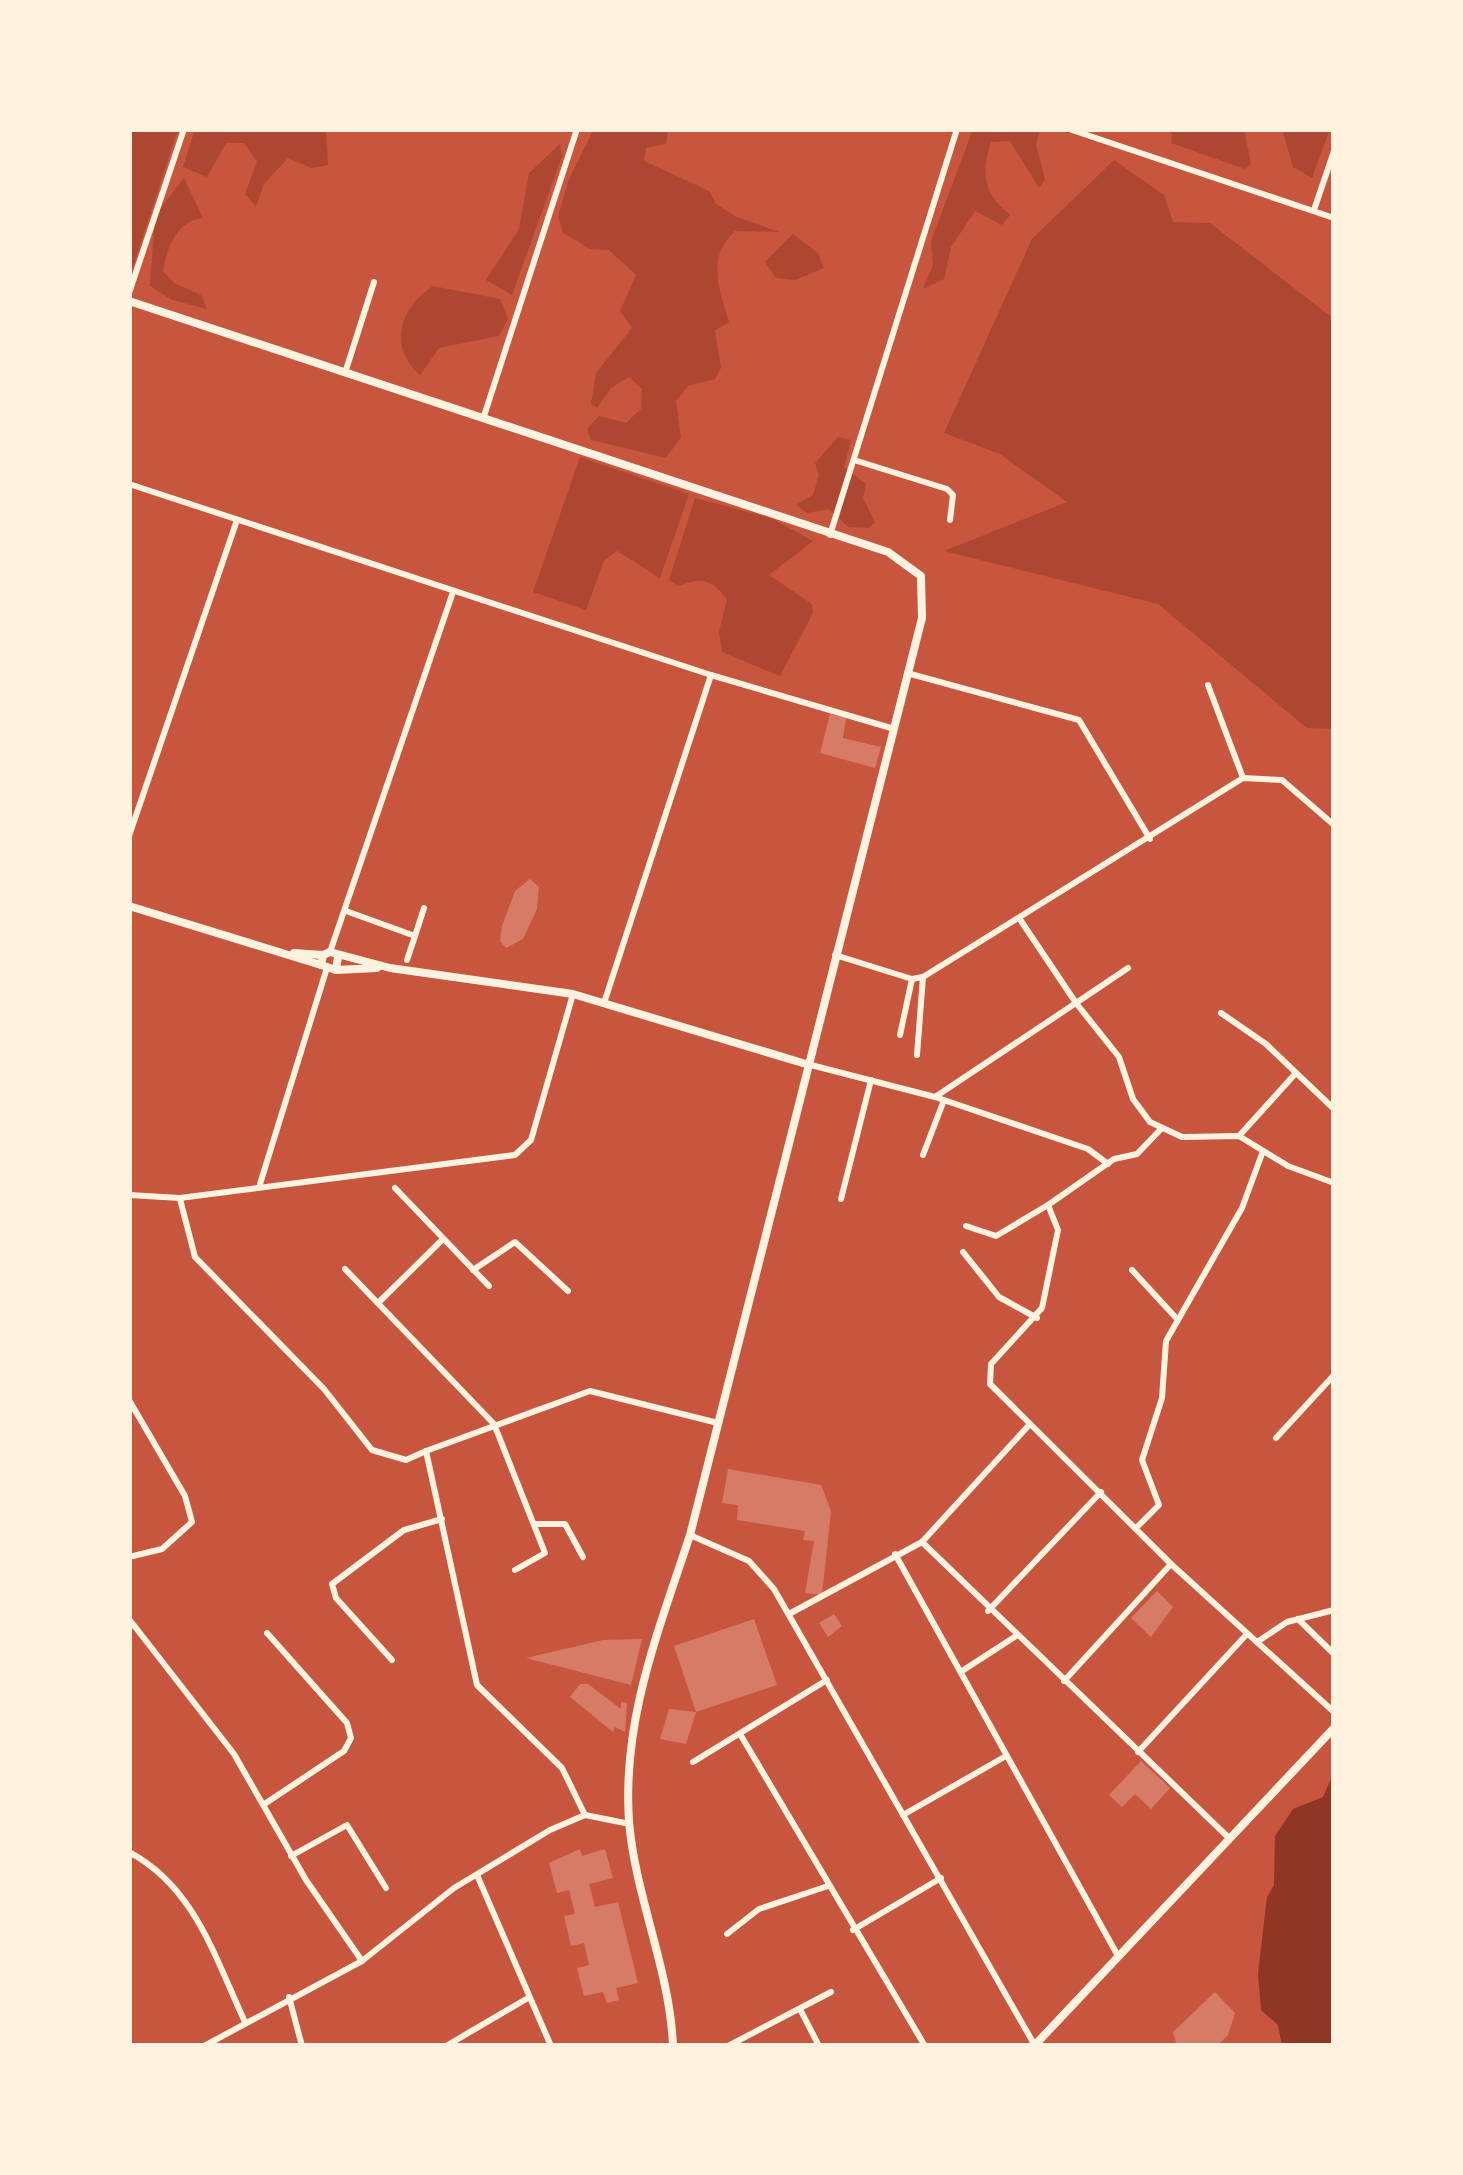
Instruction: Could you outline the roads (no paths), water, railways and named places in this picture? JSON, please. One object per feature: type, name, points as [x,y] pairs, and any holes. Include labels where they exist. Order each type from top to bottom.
[{"type":"main road","points":[[129,297],[914,566],[924,601],[907,673],[690,1535],[647,1659],[634,1721],[629,1824],[674,2046]]},
{"type":"main road","points":[[129,906],[329,962],[573,994],[806,1064]]},
{"type":"main road","points":[[1035,2046],[1334,1728]]},
{"type":"street","points":[[129,297],[184,129]]},
{"type":"street","points":[[483,419],[577,129]]},
{"type":"street","points":[[830,535],[958,129]]},
{"type":"street","points":[[1069,129],[1315,207],[1334,218]]},
{"type":"street","points":[[1315,207],[1334,151]]},
{"type":"street","points":[[345,374],[374,282]]},
{"type":"street","points":[[854,460],[952,492],[950,520]]},
{"type":"street","points":[[129,484],[711,675],[891,728]]},
{"type":"street","points":[[129,836],[237,520]]},
{"type":"street","points":[[260,1184],[453,592]]},
{"type":"street","points":[[907,673],[1079,720],[1150,839]]},
{"type":"street","points":[[604,1003],[711,675]]},
{"type":"street","points":[[1208,685],[1243,778]]},
{"type":"street","points":[[835,955],[912,980],[923,977],[1243,778],[1282,779],[1334,825]]},
{"type":"street","points":[[407,961],[424,908]]},
{"type":"street","points":[[346,911],[415,935]]},
{"type":"street","points":[[1019,918],[1119,1057],[1141,1112],[1182,1137],[1239,1136],[1334,1183]]},
{"type":"street","points":[[923,1155],[939,1099],[1128,968]]},
{"type":"street","points":[[916,1055],[923,977]]},
{"type":"street","points":[[900,1035],[912,980]]},
{"type":"street","points":[[129,1195],[180,1198],[260,1184],[504,1159],[520,1152],[531,1140],[573,994]]},
{"type":"street","points":[[1221,1012],[1266,1043],[1334,1109]]},
{"type":"street","points":[[806,1064],[939,1099],[1088,1149],[1108,1164]]},
{"type":"street","points":[[1239,1136],[1295,1074]]},
{"type":"street","points":[[841,1199],[872,1080]]},
{"type":"street","points":[[966,1226],[996,1236],[1108,1164],[1137,1154],[1162,1128]]},
{"type":"street","points":[[1137,1527],[1159,1505],[1142,1460],[1162,1398],[1166,1341],[1242,1208],[1263,1150]]},
{"type":"street","points":[[395,1188],[489,1286]]},
{"type":"street","points":[[180,1198],[195,1257],[324,1389],[372,1450],[406,1460],[590,1390],[718,1423]]},
{"type":"street","points":[[1048,1205],[1058,1230],[1037,1318],[987,1374],[1030,1424],[1171,1564],[1334,1712]]},
{"type":"street","points":[[378,1303],[442,1240]]},
{"type":"street","points":[[473,1270],[515,1242],[568,1291]]},
{"type":"street","points":[[964,1252],[999,1297],[1037,1318]]},
{"type":"street","points":[[346,1269],[494,1424],[545,1552],[515,1570]]},
{"type":"street","points":[[1132,1270],[1178,1320]]},
{"type":"street","points":[[1276,1438],[1334,1376]]},
{"type":"street","points":[[129,1400],[191,1517],[187,1531],[162,1550],[129,1557]]},
{"type":"street","points":[[789,1614],[922,1542],[1030,1424]]},
{"type":"street","points":[[426,1451],[477,1685],[562,1768],[585,1815]]},
{"type":"street","points":[[988,1611],[1101,1492]]},
{"type":"street","points":[[392,1660],[336,1598],[332,1584],[404,1530],[442,1519]]},
{"type":"street","points":[[535,1524],[565,1525],[583,1557]]},
{"type":"street","points":[[690,1535],[748,1561],[789,1614],[1035,2046]]},
{"type":"street","points":[[922,1542],[988,1611],[1229,1838]]},
{"type":"street","points":[[895,1554],[1118,1956]]},
{"type":"street","points":[[1063,1682],[1171,1564]]},
{"type":"street","points":[[1257,1642],[1298,1618],[1334,1610]]},
{"type":"street","points":[[129,1618],[266,1803],[291,1856],[362,1961]]},
{"type":"street","points":[[1298,1618],[1334,1654]]},
{"type":"street","points":[[266,1803],[344,1751],[352,1738],[347,1723],[267,1633]]},
{"type":"street","points":[[1138,1752],[1247,1634]]},
{"type":"street","points":[[962,1671],[1016,1636]]},
{"type":"street","points":[[693,1762],[827,1680]]},
{"type":"street","points":[[740,1734],[925,2046]]},
{"type":"street","points":[[903,1815],[1006,1756]]},
{"type":"street","points":[[204,2046],[362,1961],[477,1875],[585,1815],[629,1824]]},
{"type":"street","points":[[291,1856],[347,1825],[386,1888]]},
{"type":"street","points":[[129,1852],[166,1875],[184,1897],[244,2022]]},
{"type":"street","points":[[477,1875],[551,2046]]},
{"type":"street","points":[[853,1930],[941,1878]]},
{"type":"street","points":[[727,1934],[759,1910],[828,1886]]},
{"type":"street","points":[[728,2046],[831,1992]]},
{"type":"street","points":[[289,1997],[302,2046]]},
{"type":"street","points":[[446,2046],[528,1998]]},
{"type":"street","points":[[800,2009],[819,2046]]}]
